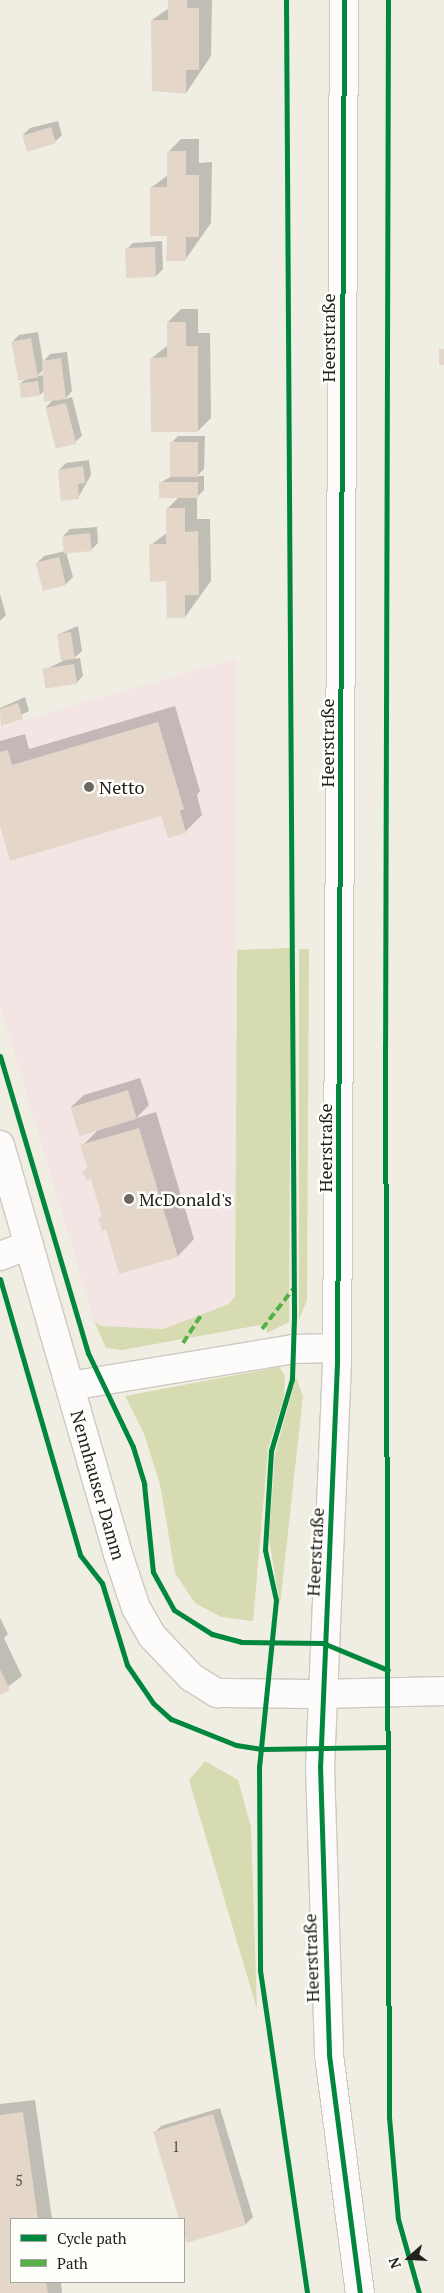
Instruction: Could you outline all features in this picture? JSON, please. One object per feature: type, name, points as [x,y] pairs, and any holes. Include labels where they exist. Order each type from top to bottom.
[{"type":"main road","name":"Heerstraße","points":[[344,0],[337,1348],[321,1694],[329,2055],[360,2293]]},
{"type":"main road","name":"Nennhauser Damm","points":[[0,1145],[136,1608],[167,1655],[217,1693],[321,1694],[444,1691]]},
{"type":"main road","points":[[0,1256],[29,1245]]},
{"type":"main road","points":[[70,1386],[293,1349],[337,1348]]},
{"type":"shaded area","points":[[237,658],[235,1295],[229,1304],[163,1329],[101,1326],[94,1321],[0,1005],[0,727]]},
{"type":"green space","points":[[291,948],[289,1322],[267,1333],[266,1324],[122,1350],[106,1348],[94,1321],[101,1326],[163,1329],[229,1304],[235,1296],[237,950]]},
{"type":"green space","points":[[299,949],[309,949],[307,1300],[299,1320]]},
{"type":"green space","points":[[279,1367],[285,1376],[284,1397],[268,1449],[253,1621],[221,1617],[195,1603],[175,1573],[160,1484],[144,1434],[125,1396]]},
{"type":"green space","points":[[296,1377],[303,1396],[280,1605],[269,1539],[275,1454]]},
{"type":"green space","points":[[205,1761],[238,1780],[251,1827],[257,2009],[189,1780]]},
{"type":"building","points":[[168,0],[187,0],[187,8],[199,8],[199,70],[186,70],[186,94],[152,91],[151,20],[168,20]]},
{"type":"building","points":[[51,127],[56,143],[27,152],[22,136]]},
{"type":"building","points":[[167,151],[186,151],[186,175],[199,175],[199,237],[186,237],[186,261],[166,261],[167,236],[150,236],[150,187],[167,187]]},
{"type":"building","points":[[155,247],[156,277],[126,278],[125,248]]},
{"type":"building","points":[[167,322],[186,322],[186,346],[198,346],[198,432],[151,432],[150,358],[167,357]]},
{"type":"building","points":[[31,338],[38,377],[18,381],[11,341]]},
{"type":"building","points":[[439,349],[444,349],[444,365],[439,365]]},
{"type":"building","points":[[61,358],[66,399],[44,402],[42,361]]},
{"type":"building","points":[[38,381],[40,396],[21,398],[19,384]]},
{"type":"building","points":[[66,403],[76,444],[56,449],[46,408]]},
{"type":"building","points":[[170,442],[198,442],[198,477],[170,477]]},
{"type":"building","points":[[83,466],[85,483],[78,484],[79,499],[61,501],[58,470]]},
{"type":"building","points":[[159,482],[198,482],[198,498],[159,498]]},
{"type":"building","points":[[166,508],[185,508],[185,532],[198,531],[199,595],[185,595],[185,618],[167,618],[166,581],[150,582],[149,544],[166,544]]},
{"type":"building","points":[[90,533],[92,551],[64,554],[62,536]]},
{"type":"building","points":[[59,557],[66,585],[43,591],[36,563]]},
{"type":"building","points":[[71,632],[75,659],[61,661],[57,634]]},
{"type":"building","points":[[74,664],[77,684],[46,689],[42,669]]},
{"type":"building","points":[[18,703],[23,719],[1,726],[0,709]]},
{"type":"building","name":"Netto","points":[[158,722],[184,809],[180,811],[186,833],[168,838],[161,816],[10,861],[0,826],[0,752],[8,750],[12,765]]},
{"type":"building","points":[[128,1090],[137,1119],[79,1136],[71,1108]]},
{"type":"building","name":"McDonald's","points":[[139,1128],[178,1257],[119,1274],[106,1229],[102,1231],[98,1218],[102,1217],[91,1179],[87,1180],[82,1172],[87,1167],[80,1145]]},
{"type":"building","points":[[0,1669],[10,1690],[0,1695]]},
{"type":"building","points":[[23,2112],[38,2218],[10,2218],[10,2283],[46,2283],[48,2293],[0,2293],[0,2115]]},
{"type":"building","points":[[213,2114],[246,2225],[186,2243],[185,2218],[179,2218],[153,2132]]},
{"type":"marked path","points":[[262,1329],[293,1289]]},
{"type":"marked path","points":[[183,1343],[202,1314]]},
{"type":"cycle path","points":[[286,0],[294,1318],[292,1379],[271,1451],[265,1550],[276,1600],[259,1766],[260,1970],[307,2293]]},
{"type":"cycle path","points":[[344,0],[337,1363],[320,1766],[329,2055],[360,2293]]},
{"type":"cycle path","points":[[388,0],[385,1045],[389,2117],[398,2219],[419,2293]]},
{"type":"cycle path","points":[[0,1056],[88,1353],[133,1447],[144,1484],[153,1572],[174,1610],[212,1634],[241,1642],[323,1643],[388,1670]]},
{"type":"cycle path","points":[[0,1279],[80,1555],[102,1583],[127,1665],[153,1703],[171,1719],[236,1745],[262,1749],[388,1747]]},
{"type":"place","name":"Netto","points":[[89,787]]},
{"type":"place","name":"McDonald's","points":[[129,1199]]}]
